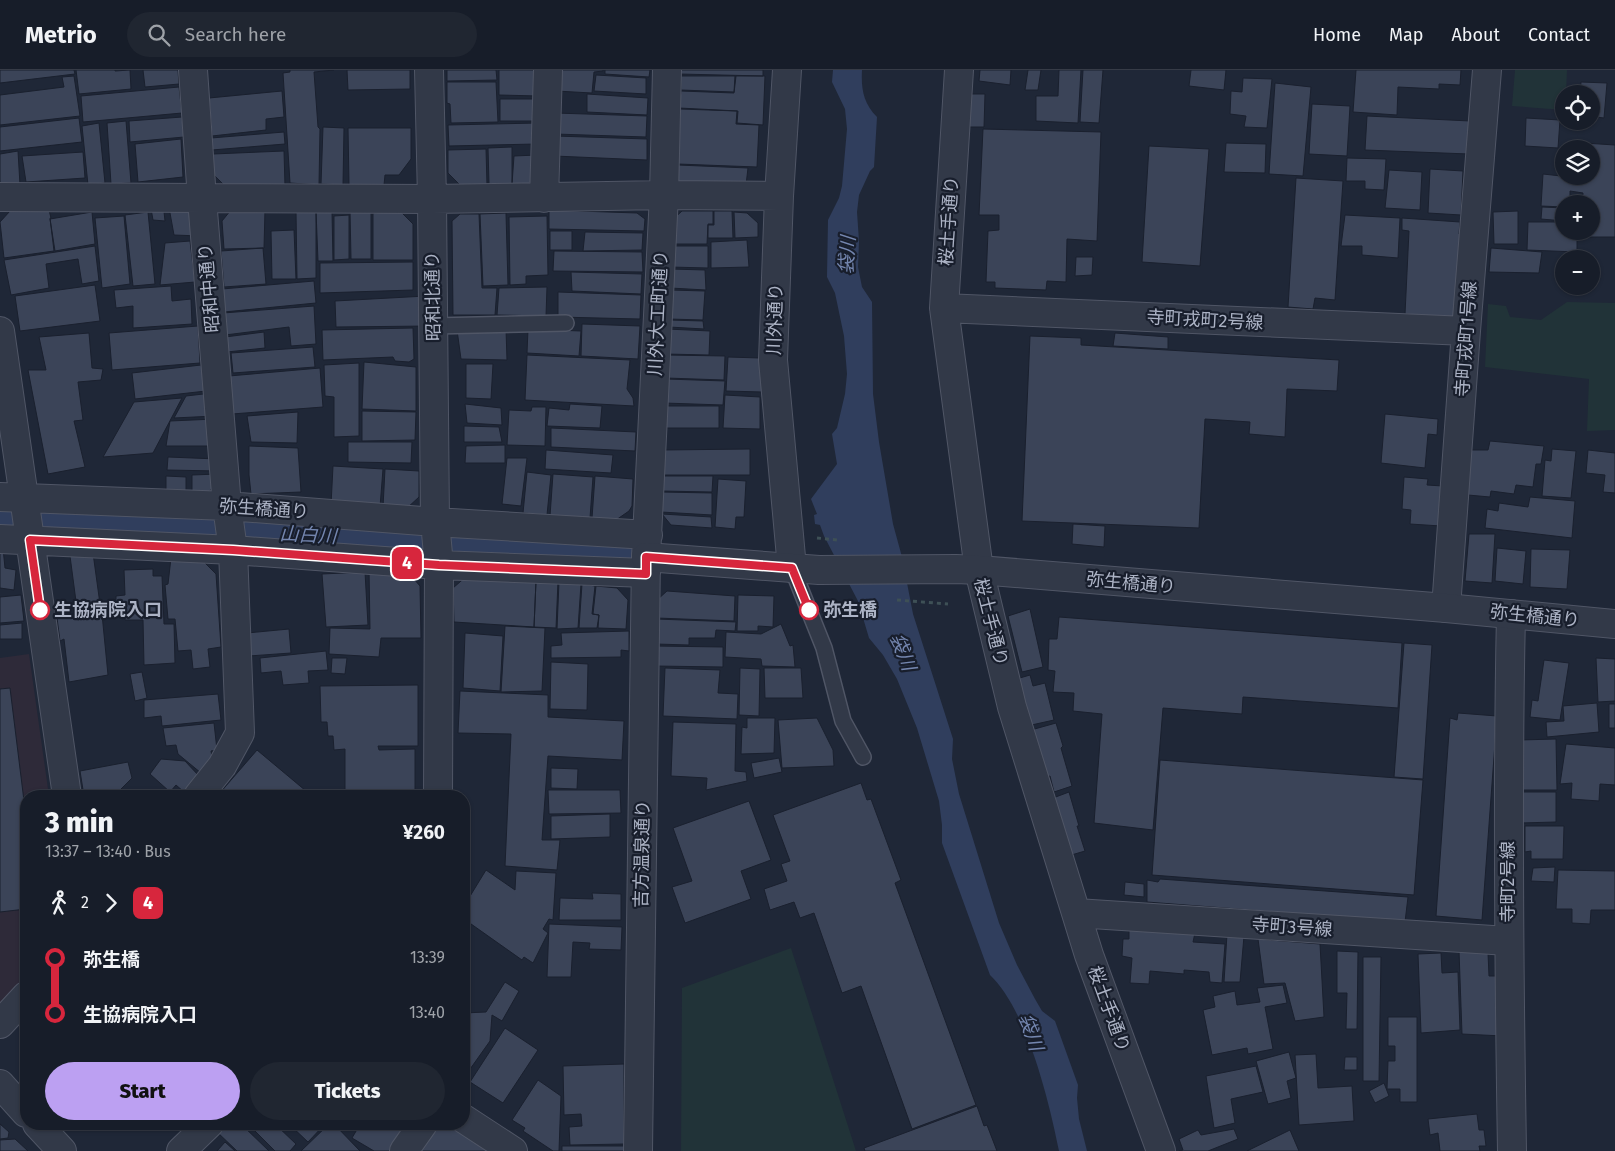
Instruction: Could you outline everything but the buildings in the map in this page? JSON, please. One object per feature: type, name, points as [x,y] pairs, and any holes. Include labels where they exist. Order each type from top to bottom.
[{"type":"street","name":"昭和中通り","points":[[194,70],[202,198],[227,506],[233,550],[240,733],[222,766],[203,790]]},
{"type":"street","name":"昭和北通り","points":[[429,70],[435,522],[439,565],[438,790]]},
{"type":"street","points":[[544,198],[548,70]]},
{"type":"street","name":"川外大工町通り","points":[[647,555],[664,195],[667,70]]},
{"type":"street","name":"川外通り","points":[[787,70],[779,196],[773,360],[805,569]]},
{"type":"street","name":"桜土手通り","points":[[958,70],[944,308],[967,570],[1092,964],[1161,1151]]},
{"type":"street","name":"寺町戎町1号線","points":[[1446,608],[1487,70]]},
{"type":"street","points":[[0,197],[432,199],[664,195],[779,196]]},
{"type":"street","name":"寺町戎町2号線","points":[[944,308],[1466,331]]},
{"type":"street","points":[[0,331],[12,498],[30,540],[66,790]]},
{"type":"street","name":"弥生橋通り","points":[[12,498],[227,506],[435,522],[647,555],[805,569],[967,570],[1446,608],[1615,624]]},
{"type":"street","name":"弥生橋通り","points":[[0,538],[233,550],[439,565],[647,555]]},
{"type":"street","name":"吉方温泉通り","points":[[638,1151],[647,555]]},
{"type":"street","name":"寺町2号線","points":[[1511,614],[1508,941],[1512,1151]]},
{"type":"street","name":"寺町3号線","points":[[1076,913],[1508,941]]},
{"type":"street","points":[[0,1024],[20,1002]]},
{"type":"street","points":[[0,1084],[20,1106]]},
{"type":"street","points":[[470,1123],[513,1151]]},
{"type":"street","points":[[42,1130],[62,1151]]},
{"type":"street","points":[[181,1151],[203,1130]]},
{"type":"street","points":[[404,1151],[419,1130]]},
{"type":"lane","points":[[433,326],[566,323]]},
{"type":"lane","points":[[805,569],[843,721],[863,757]]},
{"type":"shaded area","points":[[1515,70],[1567,70],[1566,85],[1555,85],[1555,109],[1512,106]]},
{"type":"shaded area","points":[[1567,302],[1615,303],[1615,430],[1587,431],[1589,379],[1485,367],[1488,304],[1506,306],[1510,317],[1541,320]]},
{"type":"shaded area","points":[[29,654],[48,790],[20,790],[20,983],[0,1005],[0,658]]},
{"type":"shaded area","points":[[791,948],[856,1151],[681,1151],[682,988]]},
{"type":"water","name":"袋川","points":[[833,70],[862,70],[864,95],[872,112],[877,117],[874,167],[870,171],[859,195],[857,212],[858,267],[862,287],[872,302],[873,394],[879,442],[893,524],[902,557],[913,614],[953,739],[952,759],[959,794],[999,923],[1017,965],[1035,999],[1042,1011],[1055,1021],[1078,1085],[1079,1119],[1087,1151],[1059,1151],[1035,1057],[1015,1010],[990,975],[942,843],[939,801],[917,728],[897,679],[883,655],[869,638],[858,601],[820,525],[815,524],[814,515],[817,514],[811,499],[837,464],[832,434],[837,428],[845,394],[847,374],[844,336],[835,293],[827,277],[828,220],[839,198],[842,186],[847,129],[845,109],[832,82]]},
{"type":"waterway","name":"山白川","points":[[0,517],[616,554]]},
{"type":"bus line","name":"4","points":[[40,610],[30,540],[233,550],[439,565],[646,574],[646,557],[792,568],[809,610]]},
{"type":"place","name":"生協病院入口","points":[[40,610]]},
{"type":"place","name":"弥生橋","points":[[809,610]]}]
